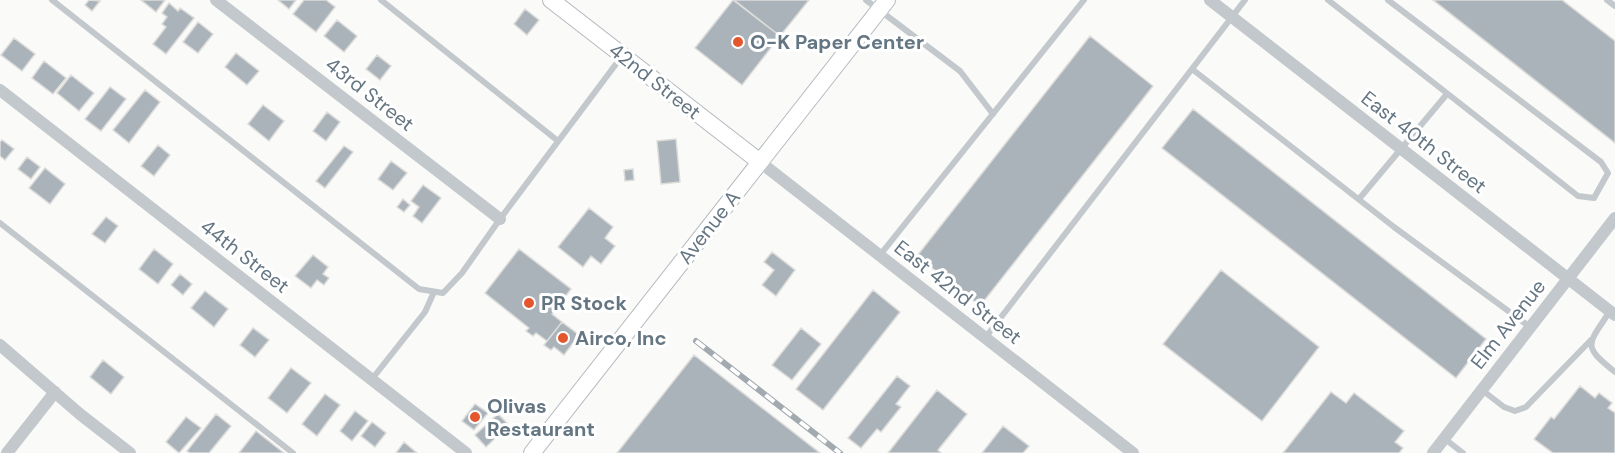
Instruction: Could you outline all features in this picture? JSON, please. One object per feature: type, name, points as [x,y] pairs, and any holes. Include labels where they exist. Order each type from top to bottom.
[{"type":"main road","name":"42nd Street","points":[[551,0],[760,162]]},
{"type":"main road","name":"Avenue A","points":[[532,453],[760,162],[877,3]]},
{"type":"street","name":"43rd Street","points":[[216,0],[500,219]]},
{"type":"street","name":"East 40th Street","points":[[1210,0],[1613,313]]},
{"type":"street","name":"44th Street","points":[[0,90],[466,453]]},
{"type":"street","name":"East 42nd Street","points":[[760,162],[1133,453]]},
{"type":"street","name":"Elm Avenue","points":[[1433,453],[1615,218]]},
{"type":"street","points":[[0,345],[129,453]]},
{"type":"street","points":[[7,453],[54,392]]},
{"type":"lane","points":[[52,0],[419,289],[443,293],[462,273],[623,56]]},
{"type":"lane","points":[[381,0],[558,141]]},
{"type":"lane","points":[[880,256],[1084,0]]},
{"type":"lane","points":[[985,338],[1245,0]]},
{"type":"lane","points":[[1328,0],[1578,196],[1594,198],[1608,173],[1601,162],[1388,0]]},
{"type":"lane","points":[[1607,0],[1615,6]]},
{"type":"lane","points":[[877,3],[960,71],[993,114]]},
{"type":"lane","points":[[1192,69],[1359,199],[1530,327]]},
{"type":"lane","points":[[1359,199],[1447,94]]},
{"type":"lane","points":[[0,223],[293,453]]},
{"type":"lane","points":[[372,379],[425,312],[434,292]]},
{"type":"lane","points":[[1482,390],[1515,411],[1526,407],[1591,340],[1613,313]]},
{"type":"lane","points":[[1591,340],[1591,349],[1596,357],[1615,372]]},
{"type":"lane","points":[[1444,438],[1463,453]]},
{"type":"building","points":[[89,0],[100,1],[92,11],[85,5]]},
{"type":"building","points":[[141,0],[165,0],[156,12]]},
{"type":"building","points":[[278,0],[296,0],[289,9]]},
{"type":"building","points":[[304,0],[326,0],[335,7],[316,32],[293,14]]},
{"type":"building","name":"O-K Paper Center","points":[[733,0],[780,36],[742,85],[695,48]]},
{"type":"building","points":[[734,0],[809,0],[780,36]]},
{"type":"building","points":[[1433,0],[1562,0],[1615,41],[1615,143]]},
{"type":"building","points":[[169,3],[178,11],[180,8],[194,18],[166,54],[153,44],[166,27],[162,24],[167,17],[162,13]]},
{"type":"building","points":[[525,9],[539,20],[527,35],[514,24]]},
{"type":"building","points":[[337,20],[357,36],[344,52],[324,36]]},
{"type":"building","points":[[198,22],[213,34],[198,53],[183,42]]},
{"type":"building","points":[[1090,36],[1153,86],[980,306],[917,256]]},
{"type":"building","points":[[14,38],[35,54],[22,71],[1,55]]},
{"type":"building","points":[[236,53],[259,71],[247,85],[225,67]]},
{"type":"building","points":[[377,55],[391,66],[380,80],[366,69]]},
{"type":"building","points":[[44,61],[66,78],[53,94],[32,78]]},
{"type":"building","points":[[71,75],[94,93],[79,111],[57,93]]},
{"type":"building","points":[[110,87],[126,99],[101,131],[85,119]]},
{"type":"building","points":[[145,90],[160,102],[129,143],[113,130]]},
{"type":"building","points":[[263,105],[284,121],[269,141],[248,124]]},
{"type":"building","points":[[1193,109],[1486,339],[1456,378],[1162,148]]},
{"type":"building","points":[[327,112],[340,122],[326,141],[313,131]]},
{"type":"building","points":[[676,139],[680,182],[661,184],[657,141]]},
{"type":"building","points":[[2,140],[14,149],[5,160],[0,156]]},
{"type":"building","points":[[158,145],[170,155],[154,176],[141,166]]},
{"type":"building","points":[[344,146],[353,152],[325,188],[316,181]]},
{"type":"building","points":[[27,157],[40,167],[31,179],[18,169]]},
{"type":"building","points":[[391,161],[407,173],[393,190],[378,179]]},
{"type":"building","points":[[45,168],[65,184],[50,204],[29,188]]},
{"type":"building","points":[[633,169],[634,180],[625,181],[624,170]]},
{"type":"building","points":[[423,185],[441,198],[422,223],[413,216],[419,207],[411,201]]},
{"type":"building","points":[[403,199],[410,205],[404,212],[397,207]]},
{"type":"building","points":[[589,208],[613,227],[605,238],[615,246],[601,264],[591,256],[583,267],[558,247]]},
{"type":"building","points":[[106,217],[118,226],[105,243],[92,234]]},
{"type":"building","points":[[154,249],[173,264],[158,284],[139,269]]},
{"type":"building","name":"PR Stock","points":[[519,249],[571,289],[552,314],[562,322],[547,341],[536,333],[533,336],[526,331],[529,328],[485,293]]},
{"type":"building","points":[[772,252],[795,270],[776,296],[762,285],[774,270],[764,262]]},
{"type":"building","points":[[313,255],[328,267],[323,274],[329,278],[324,285],[317,280],[311,288],[295,276]]},
{"type":"building","points":[[1221,270],[1319,347],[1262,421],[1163,344]]},
{"type":"building","points":[[180,274],[192,284],[183,295],[171,285]]},
{"type":"building","points":[[873,290],[900,312],[823,410],[796,389]]},
{"type":"building","points":[[205,291],[228,309],[214,327],[191,308]]},
{"type":"building","name":"Airco, Inc","points":[[562,322],[579,335],[564,355],[554,347],[551,350],[544,345]]},
{"type":"building","points":[[253,328],[269,340],[255,357],[240,345]]},
{"type":"building","points":[[801,328],[821,344],[792,380],[772,365]]},
{"type":"building","points":[[694,355],[820,453],[617,453]]},
{"type":"building","points":[[103,360],[124,377],[111,394],[90,377]]},
{"type":"building","points":[[291,368],[311,383],[287,413],[268,398]]},
{"type":"building","points":[[897,376],[910,386],[896,404],[901,407],[881,432],[877,429],[861,448],[848,438]]},
{"type":"building","points":[[1580,386],[1595,398],[1599,393],[1612,403],[1608,408],[1615,413],[1615,453],[1553,453],[1534,439],[1551,417],[1554,419]]},
{"type":"building","points":[[937,390],[967,414],[938,450],[941,453],[888,453]]},
{"type":"building","points":[[1331,392],[1346,403],[1354,393],[1404,431],[1395,442],[1403,448],[1399,453],[1283,453]]},
{"type":"building","points":[[325,394],[340,405],[317,436],[302,424]]},
{"type":"building","name":"Olivas Restaurant","points":[[475,404],[488,413],[474,430],[462,421]]},
{"type":"building","points":[[355,411],[368,421],[352,441],[340,431]]},
{"type":"building","points":[[216,414],[231,426],[209,453],[187,451]]},
{"type":"building","points":[[498,414],[509,425],[486,447],[475,435]]},
{"type":"building","points":[[186,417],[201,428],[179,453],[166,442]]},
{"type":"building","points":[[372,422],[386,433],[375,447],[361,436]]},
{"type":"building","points":[[1003,426],[1029,446],[1023,453],[982,453]]},
{"type":"building","points":[[256,431],[284,453],[239,453]]},
{"type":"building","points":[[404,442],[417,453],[396,453]]},
{"type":"railway","points":[[696,341],[840,453]]},
{"type":"place","name":"O-K Paper Center","points":[[738,42]]},
{"type":"place","name":"PR Stock","points":[[529,303]]},
{"type":"place","name":"Airco, Inc","points":[[563,338]]},
{"type":"place","name":"Olivas Restaurant","points":[[475,417]]}]
